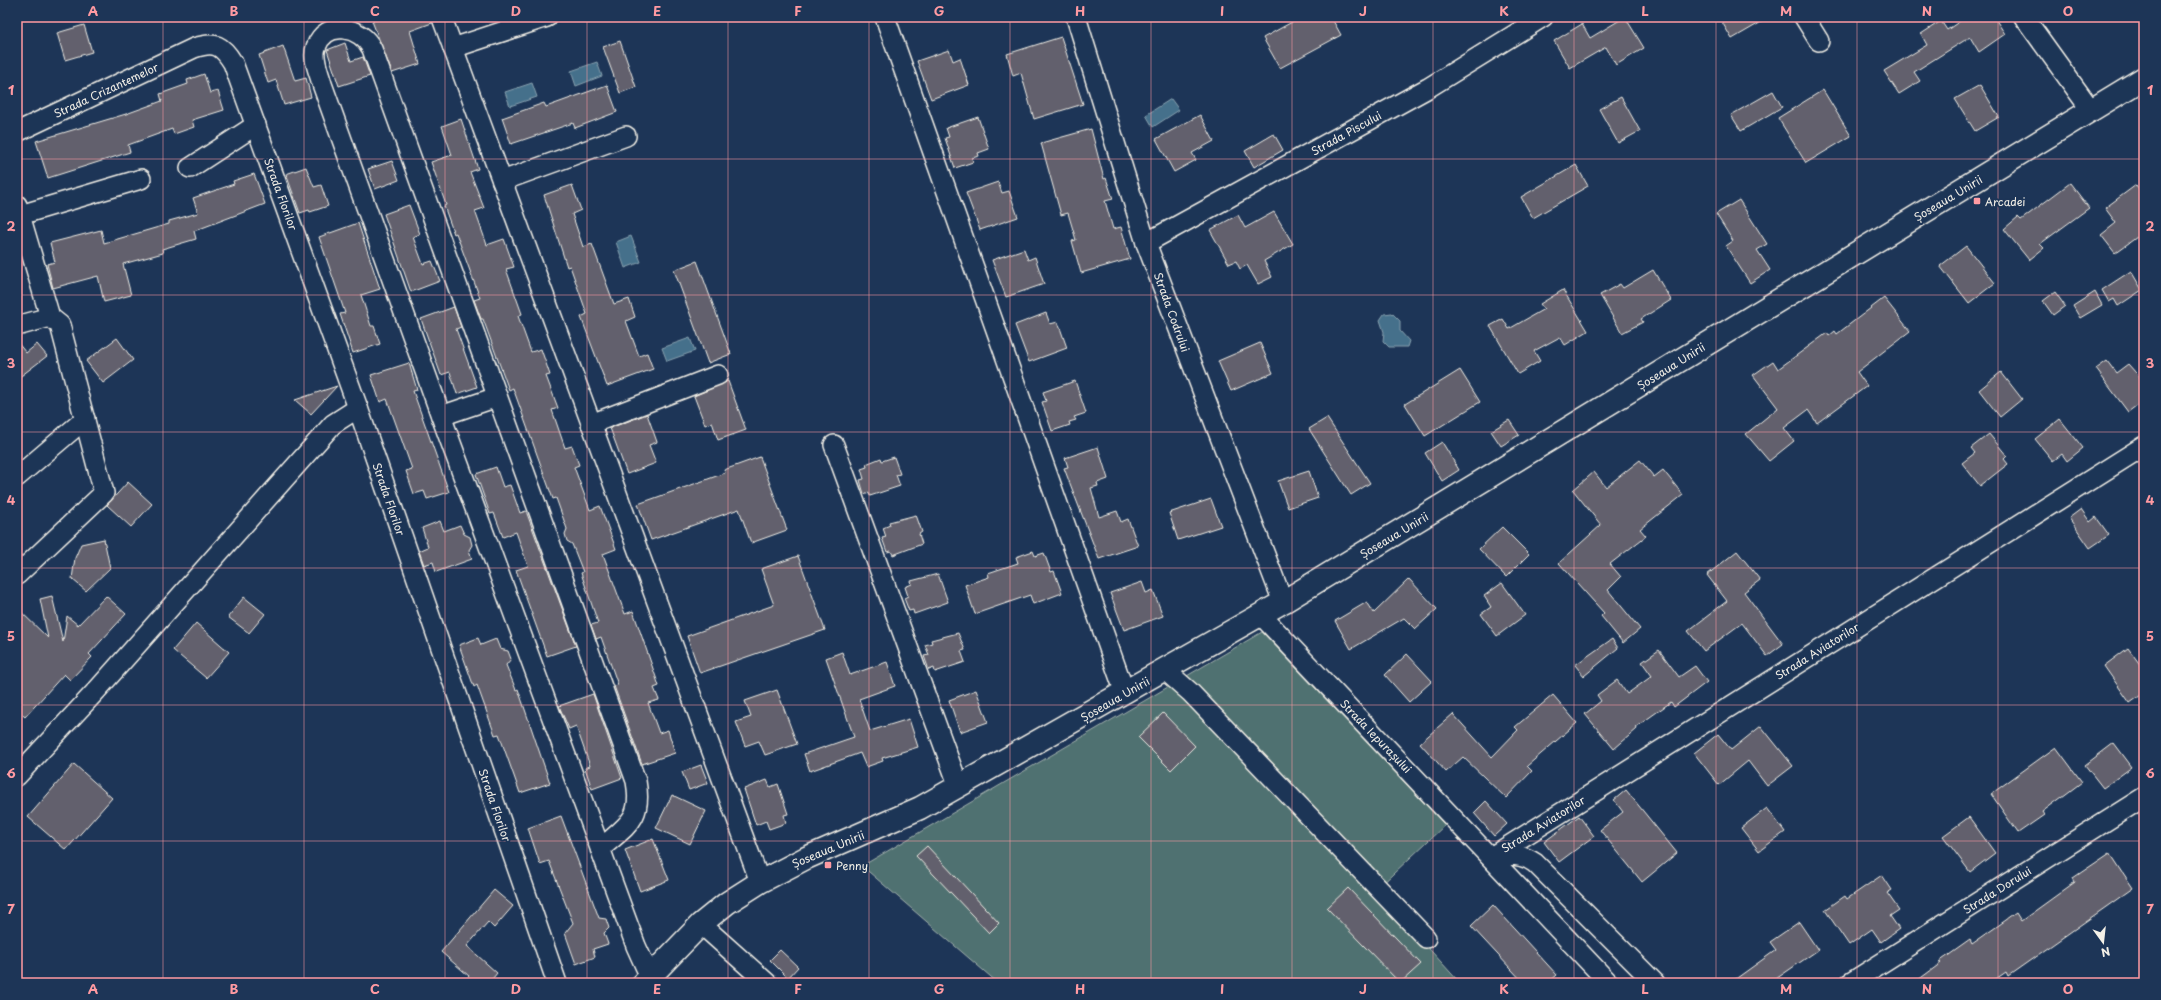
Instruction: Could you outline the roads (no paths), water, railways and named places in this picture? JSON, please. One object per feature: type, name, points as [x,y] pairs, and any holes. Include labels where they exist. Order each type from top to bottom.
[{"type":"main road","name":"Șoseaua Unirii","points":[[647,980],[701,924],[727,903],[760,882],[806,858],[920,808],[1261,615],[2144,78]]},
{"type":"street","points":[[453,48],[547,17]]},
{"type":"street","points":[[885,17],[1125,693]]},
{"type":"street","name":"Strada Codrului","points":[[1076,17],[1146,243],[1283,602]]},
{"type":"street","name":"Strada Piscului","points":[[1146,243],[1428,88],[1543,17]]},
{"type":"street","points":[[1804,17],[1818,41]]},
{"type":"street","points":[[2024,17],[2091,110]]},
{"type":"street","points":[[442,18],[760,882]]},
{"type":"street","points":[[600,849],[631,822],[636,814],[639,796],[636,781],[368,41],[354,30],[342,28],[328,32],[319,41],[316,48],[315,60],[440,416],[600,849],[636,946],[647,980]]},
{"type":"street","name":"Strada Florilor","points":[[194,48],[203,45],[216,44],[225,50],[233,63],[358,408],[557,983]]},
{"type":"street","name":"Strada Crizantemelor","points":[[17,132],[194,48]]},
{"type":"street","points":[[190,168],[256,125]]},
{"type":"street","points":[[502,181],[626,136]]},
{"type":"street","points":[[17,575],[104,493],[60,325],[50,317],[19,210],[141,179]]},
{"type":"street","points":[[17,326],[50,317]]},
{"type":"street","points":[[591,424],[718,375]]},
{"type":"street","points":[[440,416],[497,397]]},
{"type":"street","points":[[17,776],[102,684],[333,424],[358,408]]},
{"type":"street","points":[[17,477],[85,419]]},
{"type":"street","points":[[834,445],[959,787]]},
{"type":"street","name":"Strada Aviatorilor","points":[[1491,857],[2144,446]]},
{"type":"street","name":"Strada Iepurașului","points":[[1261,615],[1609,983]]},
{"type":"street","points":[[1165,670],[1190,692],[1426,938]]},
{"type":"street","name":"Strada Dorului","points":[[1850,983],[2144,797]]},
{"type":"street","points":[[1491,857],[1514,854],[1526,857],[1535,863],[1655,983]]},
{"type":"street","points":[[701,924],[767,983]]},
{"type":"water","points":[[597,62],[602,76],[576,86],[571,71]]},
{"type":"water","points":[[532,83],[537,97],[510,106],[505,92]]},
{"type":"water","points":[[1171,99],[1179,110],[1153,127],[1146,115]]},
{"type":"water","points":[[631,236],[641,262],[625,268],[616,242]]},
{"type":"water","points":[[1392,313],[1400,321],[1400,331],[1409,341],[1407,347],[1389,347],[1383,341],[1384,332],[1380,320],[1384,314]]},
{"type":"water","points":[[690,338],[695,351],[667,361],[662,348]]},
{"type":"place","name":"Arcadei","points":[[1977,201]]},
{"type":"place","name":"Penny","points":[[828,865]]}]
